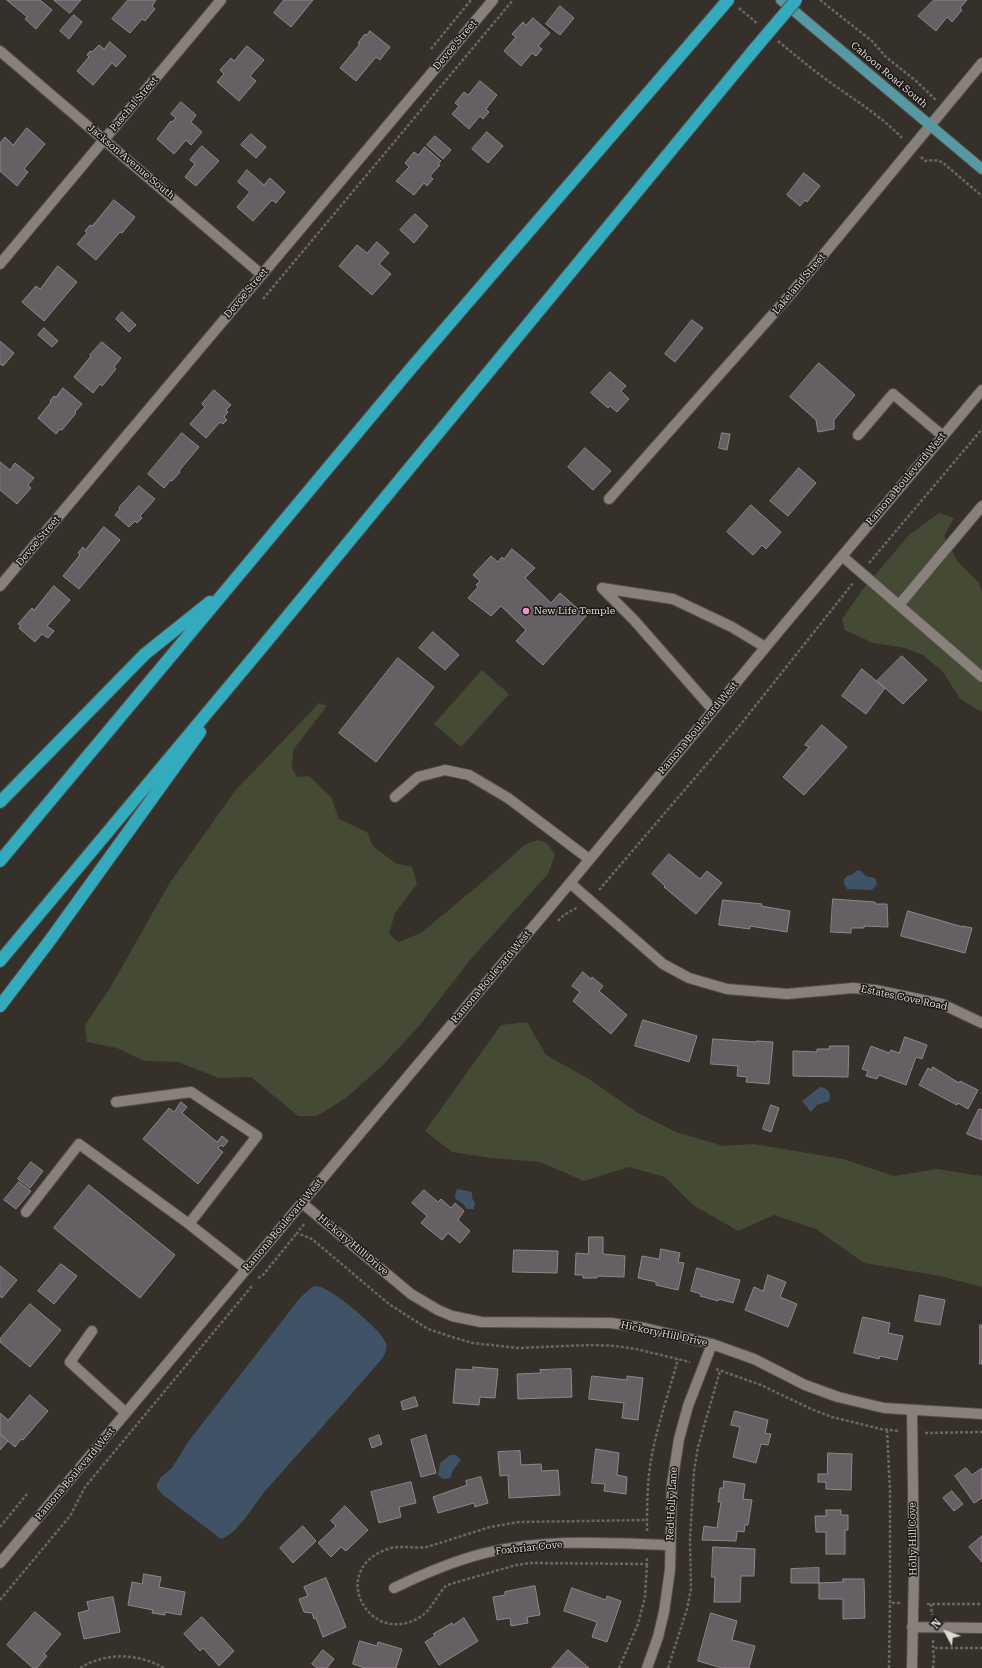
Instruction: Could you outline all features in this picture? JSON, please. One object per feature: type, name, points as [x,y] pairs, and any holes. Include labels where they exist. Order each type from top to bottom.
[{"type":"highway","points":[[0,961],[263,646],[796,0]]},
{"type":"highway","points":[[0,861],[413,366],[714,18],[732,2]]},
{"type":"highway","points":[[0,802],[145,654],[231,585]]},
{"type":"highway","points":[[0,1006],[53,936],[263,646]]},
{"type":"main road","name":"Cahoon Road South","points":[[781,0],[982,169]]},
{"type":"street","name":"Paschal Street","points":[[0,264],[221,0]]},
{"type":"street","name":"Devoe Street","points":[[0,586],[492,0]]},
{"type":"street","name":"Jackson Avenue South","points":[[0,51],[262,275]]},
{"type":"street","name":"Lakeland Street","points":[[609,499],[790,295],[982,63]]},
{"type":"street","name":"Ramona Boulevard West","points":[[0,1563],[570,883],[765,647],[982,390]]},
{"type":"street","points":[[858,435],[893,394],[943,436]]},
{"type":"street","points":[[899,605],[982,506]]},
{"type":"street","points":[[842,556],[982,677]]},
{"type":"street","points":[[713,710],[634,620],[602,588],[673,599],[732,627],[765,647]]},
{"type":"street","points":[[395,797],[418,777],[445,770],[469,775],[508,798],[589,860]]},
{"type":"street","name":"Estates Cove Road","points":[[570,883],[663,964],[689,978],[727,989],[787,994],[852,988],[876,990],[942,1004],[982,1023]]},
{"type":"street","points":[[116,1102],[191,1092],[257,1136],[190,1224]]},
{"type":"street","points":[[26,1212],[79,1144],[190,1224],[246,1269]]},
{"type":"street","name":"Hickory Hill Drive","points":[[302,1203],[411,1294],[438,1310],[452,1316],[481,1322],[611,1323],[665,1332],[712,1344],[754,1359],[805,1384],[838,1397],[884,1408],[982,1414]]},
{"type":"street","points":[[92,1331],[70,1362],[126,1412]]},
{"type":"street","name":"Red Holly Lane","points":[[647,1668],[658,1637],[664,1612],[670,1570],[672,1484],[675,1458],[688,1406],[712,1344]]},
{"type":"street","name":"Holly Hill Cove","points":[[912,1410],[914,1570],[912,1668]]},
{"type":"street","name":"Foxbriar Cove","points":[[394,1588],[426,1573],[466,1559],[486,1553],[528,1546],[584,1543],[670,1545]]},
{"type":"street","points":[[912,1627],[982,1628]]},
{"type":"path","points":[[263,299],[513,0]]},
{"type":"path","points":[[820,0],[872,41],[886,57],[916,81],[945,108]]},
{"type":"path","points":[[732,2],[759,25]]},
{"type":"path","points":[[777,40],[813,70],[855,99],[883,121],[925,161],[934,160],[942,162],[982,196]]},
{"type":"path","points":[[555,924],[564,915],[595,895],[741,724],[861,573],[982,429]]},
{"type":"path","points":[[256,1279],[263,1275],[313,1212]]},
{"type":"path","points":[[297,1233],[312,1239],[389,1304],[408,1318],[428,1329],[452,1337],[473,1343],[518,1348],[592,1345],[636,1349],[720,1370],[761,1385],[811,1409],[832,1417],[881,1429],[912,1432],[982,1432]]},
{"type":"path","points":[[0,1600],[70,1516],[90,1481],[248,1292],[252,1285]]},
{"type":"path","points":[[668,1668],[688,1609],[691,1589],[690,1540],[694,1471],[698,1447],[720,1370]]},
{"type":"path","points":[[0,1527],[27,1494]]},
{"type":"path","points":[[619,1668],[638,1624],[645,1597],[647,1564]]},
{"type":"path","points":[[888,1668],[890,1603]]},
{"type":"path","points":[[933,1648],[933,1668]]},
{"type":"path","points":[[80,1668],[101,1659],[130,1656],[146,1660],[164,1668]]},
{"type":"green space","points":[[939,513],[954,518],[944,536],[958,562],[979,583],[982,593],[982,712],[960,699],[943,672],[923,655],[901,647],[873,643],[845,630],[842,619],[863,589],[909,535]]},
{"type":"green space","points":[[482,670],[509,694],[461,747],[434,724]]},
{"type":"green space","points":[[319,703],[327,706],[293,750],[292,768],[297,777],[309,776],[331,797],[339,819],[367,832],[373,846],[395,863],[412,867],[417,884],[395,913],[389,934],[398,942],[421,933],[526,844],[538,840],[547,843],[555,855],[548,874],[470,960],[419,1026],[382,1066],[346,1098],[317,1116],[298,1116],[251,1077],[219,1078],[178,1062],[144,1061],[117,1048],[87,1042],[85,1025],[110,988],[169,884],[235,791]]},
{"type":"green space","points":[[527,1022],[546,1055],[589,1079],[638,1113],[676,1132],[723,1146],[754,1144],[843,1159],[894,1176],[937,1169],[982,1176],[982,1287],[940,1276],[864,1263],[816,1229],[774,1215],[738,1231],[693,1205],[665,1177],[629,1167],[584,1181],[540,1162],[491,1158],[452,1152],[425,1131],[501,1025]]},
{"type":"water","points":[[857,870],[861,871],[866,876],[875,878],[877,884],[872,890],[847,889],[844,884],[844,879]]},
{"type":"water","points":[[820,1087],[829,1091],[829,1101],[817,1105],[811,1112],[802,1101]]},
{"type":"water","points":[[457,1189],[472,1192],[472,1198],[475,1203],[474,1209],[467,1209],[456,1199],[455,1195]]},
{"type":"water","points":[[317,1286],[324,1288],[333,1294],[366,1320],[386,1343],[385,1352],[381,1360],[266,1490],[240,1525],[234,1531],[221,1539],[163,1495],[157,1488],[157,1484],[161,1477],[172,1468],[188,1442],[300,1298],[312,1287]]},
{"type":"water","points":[[450,1455],[456,1455],[461,1460],[453,1470],[450,1478],[443,1479],[438,1475],[440,1463]]},
{"type":"building","points":[[7,0],[40,0],[52,10],[36,29],[25,19],[27,17]]},
{"type":"building","points":[[54,0],[81,0],[70,13]]},
{"type":"building","points":[[128,0],[156,0],[152,6],[155,9],[145,21],[142,19],[130,33],[112,19]]},
{"type":"building","points":[[284,0],[313,0],[291,27],[274,13]]},
{"type":"building","points":[[934,0],[967,0],[960,8],[962,10],[952,22],[947,17],[936,31],[918,16]]},
{"type":"building","points":[[560,6],[574,18],[560,35],[546,24]]},
{"type":"building","points":[[74,15],[82,22],[69,39],[60,31]]},
{"type":"building","points":[[533,18],[550,33],[538,46],[542,49],[536,56],[532,53],[521,66],[504,51],[516,37],[512,34],[523,22],[526,25]]},
{"type":"building","points":[[370,31],[390,47],[380,60],[376,57],[356,81],[340,68],[360,44],[358,43],[365,34],[367,35]]},
{"type":"building","points":[[110,42],[126,56],[116,67],[112,63],[93,85],[77,71],[89,57],[87,55],[90,51],[92,52],[99,45],[104,49]]},
{"type":"building","points":[[247,46],[264,60],[250,76],[256,81],[239,101],[217,82],[224,74],[220,70],[231,58],[234,61]]},
{"type":"building","points":[[480,81],[497,95],[486,109],[489,112],[483,119],[480,116],[469,129],[452,114],[459,106],[455,103],[464,92],[468,95]]},
{"type":"building","points":[[181,102],[196,115],[191,122],[202,132],[191,145],[186,140],[174,154],[157,139],[171,121],[172,122],[176,118],[171,114]]},
{"type":"building","points":[[27,128],[45,144],[24,169],[28,172],[17,186],[0,171],[0,143],[5,137],[13,145]]},
{"type":"building","points":[[487,132],[503,146],[488,163],[472,149]]},
{"type":"building","points":[[251,134],[266,147],[256,158],[241,145]]},
{"type":"building","points":[[435,136],[451,150],[443,159],[427,145]]},
{"type":"building","points":[[202,146],[219,161],[196,186],[185,177],[195,164],[190,160]]},
{"type":"building","points":[[425,147],[441,161],[438,164],[440,165],[430,176],[433,179],[427,186],[424,183],[414,195],[396,181],[409,167],[405,163],[414,152],[418,155]]},
{"type":"building","points":[[247,170],[264,185],[270,178],[285,192],[276,203],[272,200],[253,221],[237,207],[250,192],[238,182]]},
{"type":"building","points":[[804,173],[820,186],[807,202],[805,200],[800,206],[787,195]]},
{"type":"building","points":[[114,200],[135,217],[96,260],[77,244],[87,233],[85,231],[90,225],[92,226]]},
{"type":"building","points":[[415,214],[428,226],[414,243],[400,230]]},
{"type":"building","points":[[377,242],[389,253],[379,264],[391,274],[372,295],[339,266],[357,245],[367,253]]},
{"type":"building","points":[[58,266],[77,282],[44,321],[22,302],[36,286],[40,289]]},
{"type":"building","points":[[122,312],[136,325],[129,332],[116,319]]},
{"type":"building","points":[[692,320],[703,328],[675,362],[665,354]]},
{"type":"building","points":[[44,328],[58,341],[52,347],[38,335]]},
{"type":"building","points":[[0,341],[14,353],[3,366],[1,364],[0,365]]},
{"type":"building","points":[[102,342],[121,358],[114,367],[116,369],[102,386],[100,384],[93,393],[74,377],[91,356],[90,355]]},
{"type":"building","points":[[819,363],[855,395],[834,420],[834,429],[818,432],[816,420],[790,397]]},
{"type":"building","points":[[610,372],[626,386],[621,391],[629,399],[617,412],[610,406],[608,408],[591,393]]},
{"type":"building","points":[[63,388],[82,404],[62,430],[60,429],[56,434],[38,418],[54,396],[56,397]]},
{"type":"building","points":[[214,390],[231,405],[226,410],[228,412],[224,417],[227,420],[223,424],[220,422],[206,438],[190,424],[205,407],[202,404]]},
{"type":"building","points":[[182,433],[199,447],[179,471],[180,472],[164,488],[148,474]]},
{"type":"building","points":[[722,433],[730,434],[727,450],[719,448]]},
{"type":"building","points":[[585,448],[611,471],[593,490],[568,467]]},
{"type":"building","points":[[0,462],[10,470],[15,463],[34,478],[28,485],[31,488],[17,504],[0,490]]},
{"type":"building","points":[[799,468],[816,483],[788,516],[770,501]]},
{"type":"building","points":[[139,486],[155,499],[140,516],[142,518],[137,523],[135,521],[129,527],[115,515],[120,509],[119,508]]},
{"type":"building","points":[[751,505],[781,532],[766,549],[762,545],[753,555],[727,532]]},
{"type":"building","points":[[104,527],[120,540],[79,589],[63,576],[80,555],[78,553],[83,547],[85,550]]},
{"type":"building","points":[[512,549],[535,568],[525,578],[551,603],[560,593],[586,616],[543,665],[516,641],[526,630],[501,606],[491,616],[468,598],[478,587],[476,585],[480,581],[473,575],[491,556],[498,562],[502,557],[504,559]]},
{"type":"building","points":[[54,586],[70,600],[47,626],[54,631],[48,638],[42,634],[35,642],[19,628],[21,626],[18,624],[32,608],[34,610]]},
{"type":"building","points":[[433,632],[459,655],[445,670],[419,648]]},
{"type":"building","points":[[902,656],[927,680],[903,704],[877,681]]},
{"type":"building","points":[[398,658],[434,687],[376,762],[339,733]]},
{"type":"building","points":[[862,669],[885,688],[866,714],[842,696]]},
{"type":"building","points":[[822,725],[847,747],[804,795],[783,777],[809,747],[805,745]]},
{"type":"building","points":[[669,854],[700,879],[707,871],[722,883],[696,914],[664,887],[665,886],[652,874]]},
{"type":"building","points":[[833,899],[887,904],[888,927],[864,926],[864,928],[851,928],[851,933],[831,932]]},
{"type":"building","points":[[723,900],[762,904],[761,906],[790,911],[787,932],[750,926],[750,929],[719,925]]},
{"type":"building","points":[[908,911],[963,927],[972,928],[965,953],[901,936]]},
{"type":"building","points":[[583,972],[603,986],[599,991],[627,1015],[611,1034],[573,1001],[580,992],[572,986]]},
{"type":"building","points":[[643,1020],[697,1036],[689,1062],[635,1046]]},
{"type":"building","points":[[905,1037],[927,1045],[922,1059],[916,1057],[906,1085],[879,1075],[877,1079],[866,1076],[868,1071],[862,1069],[871,1046],[889,1053],[891,1050],[899,1053]]},
{"type":"building","points":[[713,1039],[773,1042],[769,1084],[746,1082],[747,1077],[737,1076],[738,1066],[711,1064]]},
{"type":"building","points":[[830,1046],[849,1046],[848,1077],[793,1076],[793,1051],[817,1052],[817,1049],[829,1049]]},
{"type":"building","points":[[933,1067],[959,1083],[960,1081],[978,1090],[968,1109],[958,1103],[957,1105],[919,1085],[928,1068],[931,1070]]},
{"type":"building","points":[[181,1102],[187,1107],[182,1113],[217,1142],[222,1136],[228,1141],[223,1147],[221,1145],[218,1148],[223,1152],[198,1184],[143,1139],[169,1108],[174,1112]]},
{"type":"building","points":[[771,1105],[779,1108],[771,1132],[763,1129]]},
{"type":"building","points":[[979,1109],[982,1110],[982,1140],[967,1134]]},
{"type":"building","points":[[31,1162],[43,1171],[30,1188],[18,1179]]},
{"type":"building","points":[[19,1182],[31,1191],[16,1209],[4,1200]]},
{"type":"building","points":[[89,1185],[175,1255],[140,1298],[54,1228]]},
{"type":"building","points":[[424,1190],[438,1202],[441,1199],[451,1208],[455,1203],[464,1211],[458,1220],[470,1231],[460,1243],[448,1233],[442,1240],[421,1223],[427,1216],[412,1203]]},
{"type":"building","points":[[589,1237],[603,1237],[603,1254],[625,1256],[624,1277],[597,1276],[597,1278],[583,1278],[583,1275],[575,1275],[576,1253],[588,1254]]},
{"type":"building","points":[[661,1249],[680,1253],[678,1262],[684,1263],[678,1290],[656,1285],[656,1282],[638,1278],[642,1256],[659,1259]]},
{"type":"building","points":[[514,1250],[558,1251],[557,1273],[513,1272]]},
{"type":"building","points":[[61,1264],[77,1276],[54,1304],[38,1291]]},
{"type":"building","points":[[0,1266],[17,1280],[2,1298],[0,1296]]},
{"type":"building","points":[[697,1268],[740,1280],[733,1303],[700,1296],[701,1294],[691,1291]]},
{"type":"building","points":[[768,1275],[786,1282],[780,1297],[797,1304],[788,1327],[745,1310],[754,1287],[763,1291]]},
{"type":"building","points":[[920,1295],[945,1300],[940,1325],[915,1321]]},
{"type":"building","points":[[30,1304],[61,1330],[30,1367],[0,1342],[0,1339]]},
{"type":"building","points":[[863,1317],[890,1323],[888,1333],[903,1336],[897,1360],[880,1356],[879,1359],[854,1353]]},
{"type":"building","points":[[980,1325],[982,1325],[982,1364],[980,1364]]},
{"type":"building","points":[[473,1367],[498,1369],[495,1398],[480,1397],[479,1405],[453,1403],[456,1369],[473,1370]]},
{"type":"building","points":[[571,1369],[572,1397],[518,1399],[517,1374],[541,1373],[540,1370]]},
{"type":"building","points":[[592,1376],[627,1380],[627,1376],[643,1378],[638,1420],[622,1418],[624,1403],[589,1399]]},
{"type":"building","points":[[30,1395],[48,1411],[15,1447],[0,1434],[0,1413],[8,1420]]},
{"type":"building","points":[[415,1397],[418,1406],[403,1410],[401,1402]]},
{"type":"building","points":[[735,1411],[768,1420],[765,1433],[771,1434],[768,1445],[761,1444],[756,1463],[733,1457],[740,1427],[731,1425]]},
{"type":"building","points":[[0,1434],[8,1441],[0,1450]]},
{"type":"building","points":[[379,1435],[382,1444],[372,1448],[369,1439]]},
{"type":"building","points":[[426,1435],[436,1473],[421,1477],[411,1440]]},
{"type":"building","points":[[596,1449],[619,1453],[617,1475],[627,1477],[626,1494],[604,1491],[605,1484],[592,1483]]},
{"type":"building","points":[[520,1451],[521,1465],[541,1464],[542,1471],[558,1470],[560,1495],[509,1498],[508,1475],[500,1476],[498,1452]]},
{"type":"building","points":[[828,1453],[852,1454],[851,1490],[826,1489],[826,1482],[818,1482],[818,1474],[827,1474]]},
{"type":"building","points":[[966,1468],[972,1475],[982,1468],[982,1498],[974,1503],[955,1476]]},
{"type":"building","points":[[481,1477],[488,1503],[475,1507],[474,1503],[438,1513],[433,1497],[467,1485],[466,1481]]},
{"type":"building","points":[[724,1481],[745,1484],[743,1499],[752,1500],[748,1525],[745,1525],[744,1532],[737,1531],[736,1541],[702,1540],[704,1526],[717,1528],[721,1502],[718,1502],[720,1488],[723,1488]]},
{"type":"building","points":[[411,1482],[416,1503],[399,1507],[401,1517],[379,1523],[371,1492]]},
{"type":"building","points":[[952,1491],[963,1504],[954,1511],[943,1498]]},
{"type":"building","points":[[345,1506],[368,1530],[346,1551],[341,1547],[331,1557],[318,1543],[336,1526],[331,1521]]},
{"type":"building","points":[[826,1510],[841,1510],[841,1515],[848,1515],[848,1530],[845,1530],[845,1554],[826,1554],[826,1532],[816,1532],[815,1516],[826,1516]]},
{"type":"building","points":[[303,1526],[316,1541],[293,1563],[280,1548]]},
{"type":"building","points":[[982,1536],[982,1562],[969,1547]]},
{"type":"building","points":[[713,1547],[755,1549],[754,1576],[741,1576],[740,1602],[714,1602],[715,1577],[712,1577]]},
{"type":"building","points":[[819,1568],[819,1583],[791,1583],[791,1569]]},
{"type":"building","points":[[144,1574],[161,1577],[159,1587],[185,1592],[181,1615],[165,1612],[165,1615],[152,1613],[153,1610],[128,1605],[132,1582],[142,1584]]},
{"type":"building","points":[[326,1578],[346,1627],[323,1637],[316,1618],[314,1619],[312,1613],[304,1612],[299,1599],[308,1596],[304,1587]]},
{"type":"building","points":[[843,1579],[864,1579],[865,1618],[843,1619],[843,1599],[819,1599],[819,1583],[843,1582]]},
{"type":"building","points":[[535,1586],[540,1615],[527,1617],[528,1623],[511,1626],[510,1618],[497,1620],[493,1597],[505,1595],[505,1592]]},
{"type":"building","points":[[572,1588],[606,1600],[607,1596],[621,1601],[607,1642],[592,1637],[597,1622],[564,1611]]},
{"type":"building","points":[[113,1597],[120,1632],[84,1639],[78,1613],[89,1610],[87,1602]]},
{"type":"building","points":[[35,1612],[61,1634],[44,1654],[47,1656],[37,1668],[33,1668],[7,1645]]},
{"type":"building","points":[[711,1613],[737,1621],[732,1640],[755,1646],[749,1668],[722,1668],[698,1661]]},
{"type":"building","points":[[202,1617],[234,1651],[219,1666],[203,1648],[200,1651],[184,1634]]},
{"type":"building","points":[[464,1618],[478,1641],[439,1665],[425,1642],[435,1636],[433,1634]]},
{"type":"building","points":[[360,1641],[377,1646],[378,1642],[402,1649],[396,1668],[365,1668],[353,1664]]},
{"type":"building","points":[[323,1650],[334,1659],[327,1668],[317,1668],[312,1664]]},
{"type":"building","points":[[568,1650],[589,1668],[552,1668]]},
{"type":"place","name":"New Life Temple","points":[[526,611]]}]
